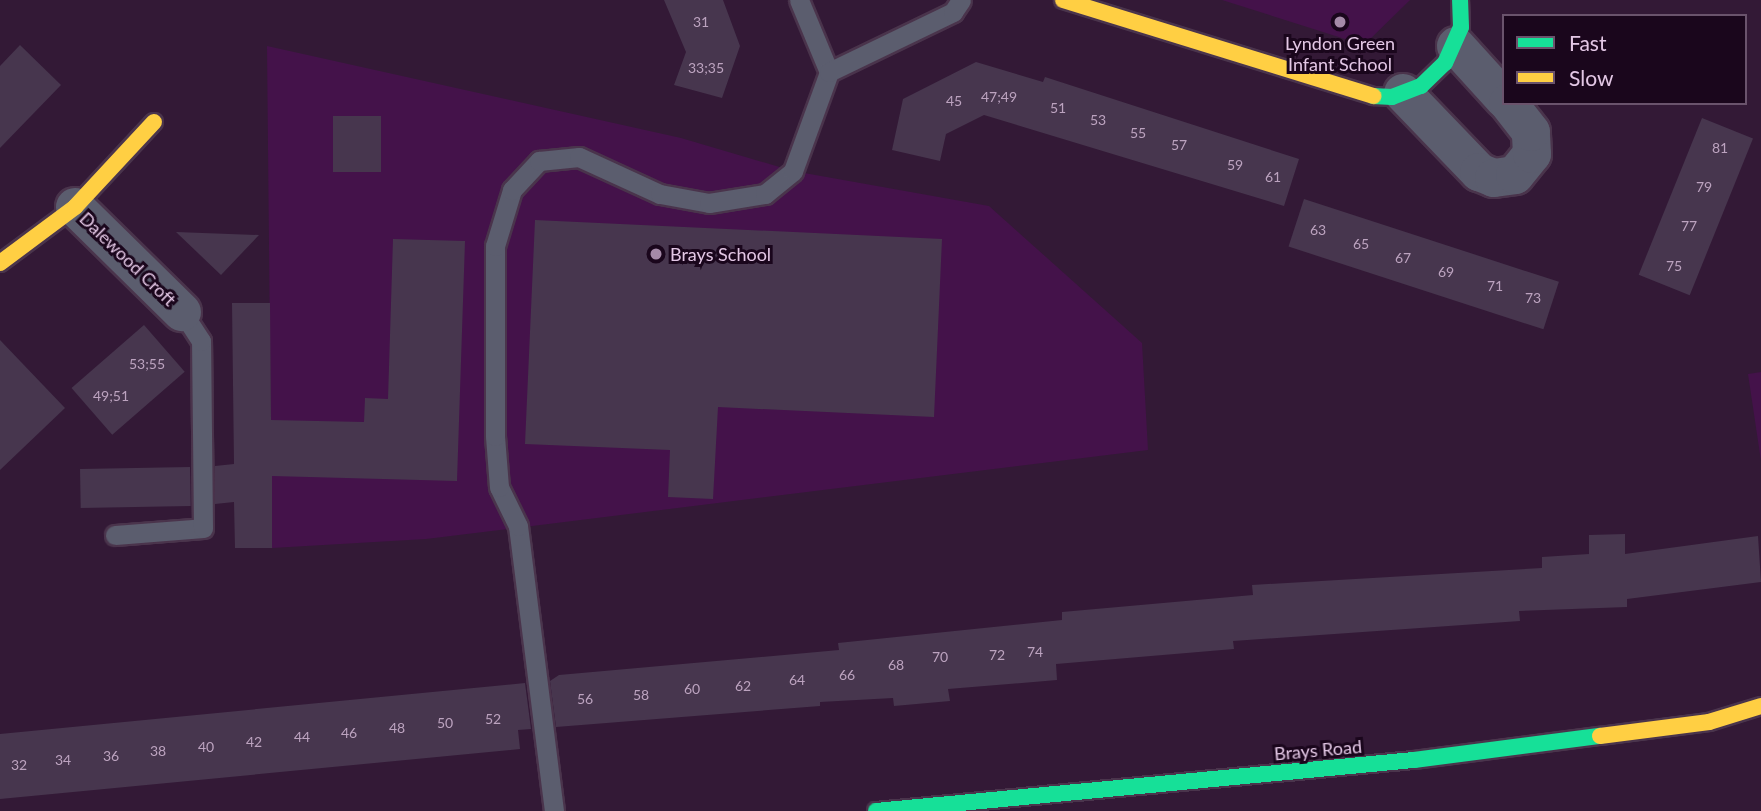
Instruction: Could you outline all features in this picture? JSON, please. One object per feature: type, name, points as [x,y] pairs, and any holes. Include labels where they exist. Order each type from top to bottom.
[{"type":"street","points":[[1063,0],[1362,96],[1403,93],[1433,75],[1456,46],[1460,0]]},
{"type":"street","points":[[1456,46],[1502,97]]},
{"type":"street","points":[[1403,93],[1479,172],[1494,178],[1515,175],[1532,154],[1531,132],[1510,105]]},
{"type":"street","name":"Dalewood Croft","points":[[0,263],[75,207],[154,122]]},
{"type":"street","name":"Dalewood Croft","points":[[75,207],[182,312]]},
{"type":"street","name":"Brays Road","points":[[876,811],[1414,760],[1709,722],[1761,706]]},
{"type":"lane","points":[[554,811],[518,526],[499,487],[496,449],[495,246],[512,190],[539,161],[579,157],[660,194],[709,203],[765,194],[793,171],[829,72],[799,0]]},
{"type":"lane","points":[[829,72],[953,12],[961,0]]},
{"type":"lane","points":[[115,535],[202,528],[201,341],[182,312]]},
{"type":"shaded area","name":"Lyndon Green Infant School","points":[[1222,0],[1410,0],[1364,45]]},
{"type":"shaded area","name":"Brays School","points":[[267,46],[681,138],[793,171],[989,206],[1142,343],[1148,450],[426,539],[272,548]]},
{"type":"shaded area","points":[[1761,372],[1761,461],[1748,374]]},
{"type":"building","points":[[664,0],[723,0],[740,46],[722,98],[674,85],[686,52]]},
{"type":"building","points":[[20,45],[61,85],[0,148],[0,66]]},
{"type":"building","points":[[976,62],[1043,82],[1045,77],[1299,159],[1284,206],[984,115],[946,134],[940,161],[892,150],[903,99]]},
{"type":"building","points":[[333,116],[381,116],[381,172],[333,172]]},
{"type":"building","points":[[1702,118],[1753,139],[1690,295],[1639,275]]},
{"type":"building","points":[[1304,199],[1559,282],[1543,329],[1289,247]]},
{"type":"building","points":[[535,220],[942,239],[934,417],[718,407],[713,499],[668,497],[670,450],[525,444]]},
{"type":"building","points":[[176,232],[259,235],[221,275]]},
{"type":"building","points":[[393,239],[465,241],[457,481],[272,476],[272,548],[235,548],[234,502],[215,504],[215,466],[234,464],[232,303],[270,303],[271,420],[364,422],[365,398],[388,399]]},
{"type":"building","points":[[144,325],[185,372],[112,435],[72,388]]},
{"type":"building","points":[[0,340],[65,408],[0,470]]},
{"type":"building","points":[[190,467],[191,506],[81,508],[80,469]]},
{"type":"building","points":[[1625,534],[1625,554],[1758,536],[1761,582],[1627,599],[1627,607],[1519,611],[1520,621],[1233,641],[1234,649],[1056,664],[1057,680],[948,689],[950,701],[894,706],[893,698],[820,702],[820,706],[556,727],[550,681],[559,675],[839,650],[838,643],[1062,620],[1062,612],[1253,595],[1252,585],[1542,568],[1542,557],[1589,554],[1589,535]]},
{"type":"building","points":[[525,683],[531,729],[518,730],[520,749],[0,799],[0,734]]},
{"type":"traffic: fast","points":[[1373,96],[1392,97],[1421,86],[1445,63],[1461,27],[1460,0]]},
{"type":"traffic: fast","points":[[876,811],[1414,760],[1600,736]]},
{"type":"traffic: slow","points":[[1063,0],[1373,96]]},
{"type":"traffic: slow","points":[[0,263],[75,207],[154,122]]},
{"type":"traffic: slow","points":[[1600,736],[1709,722],[1761,706]]},
{"type":"place","name":"Lyndon Green Infant School","points":[[1340,22]]},
{"type":"place","name":"Brays School","points":[[656,254]]}]
